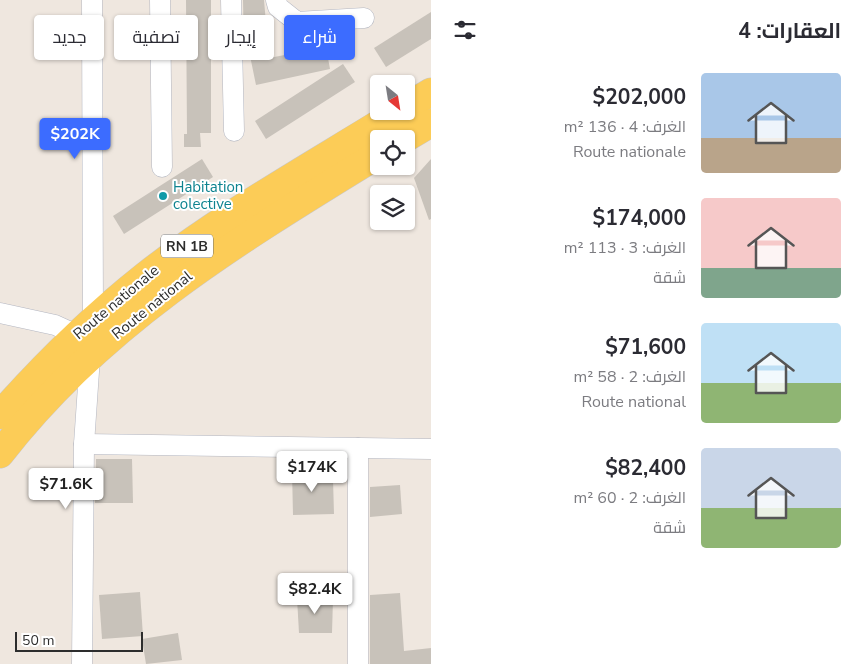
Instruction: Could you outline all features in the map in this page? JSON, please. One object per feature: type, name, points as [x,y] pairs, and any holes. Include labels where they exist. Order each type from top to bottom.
[{"type":"main road","points":[[415,102],[431,92]]},
{"type":"main road","name":"Route nationale","points":[[0,415],[87,337],[146,275],[202,235],[386,120]]},
{"type":"main road","points":[[415,132],[431,122]]},
{"type":"main road","name":"Route national","points":[[0,454],[45,402],[87,337],[162,295],[223,251],[370,160]]},
{"type":"street","points":[[82,664],[92,0]]},
{"type":"street","points":[[160,0],[162,167]]},
{"type":"street","points":[[231,0],[234,131]]},
{"type":"street","points":[[276,0],[278,7],[297,22],[364,18]]},
{"type":"street","points":[[0,314],[39,320],[87,337]]},
{"type":"street","points":[[84,444],[431,449]]},
{"type":"street","points":[[358,448],[358,664]]},
{"type":"building","points":[[186,0],[211,0],[211,15],[208,15],[208,60],[211,60],[211,133],[200,133],[201,147],[184,147],[184,134],[187,134],[186,60],[198,60],[198,15],[186,15]]},
{"type":"building","points":[[243,0],[264,0],[265,15],[243,15]]},
{"type":"building","points":[[431,12],[431,39],[386,67],[374,48]]},
{"type":"building","points":[[284,55],[284,60],[328,60],[330,69],[256,85],[251,60],[274,60],[274,57]]},
{"type":"building","points":[[343,64],[355,82],[266,139],[255,121]]},
{"type":"building","name":"Habitation colective","points":[[202,159],[213,177],[124,234],[113,216]]},
{"type":"building","points":[[431,159],[431,219],[429,220],[414,178]]},
{"type":"building","points":[[96,459],[132,459],[133,503],[95,503]]},
{"type":"building","points":[[321,469],[322,479],[333,479],[334,514],[293,515],[292,470]]},
{"type":"building","points":[[400,485],[402,514],[370,517],[370,487]]},
{"type":"building","points":[[140,592],[143,636],[102,639],[99,595]]},
{"type":"building","points":[[400,593],[404,651],[431,648],[431,664],[370,664],[370,595]]},
{"type":"building","points":[[297,598],[333,599],[332,633],[299,633]]},
{"type":"building","points":[[178,633],[182,660],[146,664],[142,639]]},
{"type":"place","name":"Habitation colective","points":[[163,196]]}]
